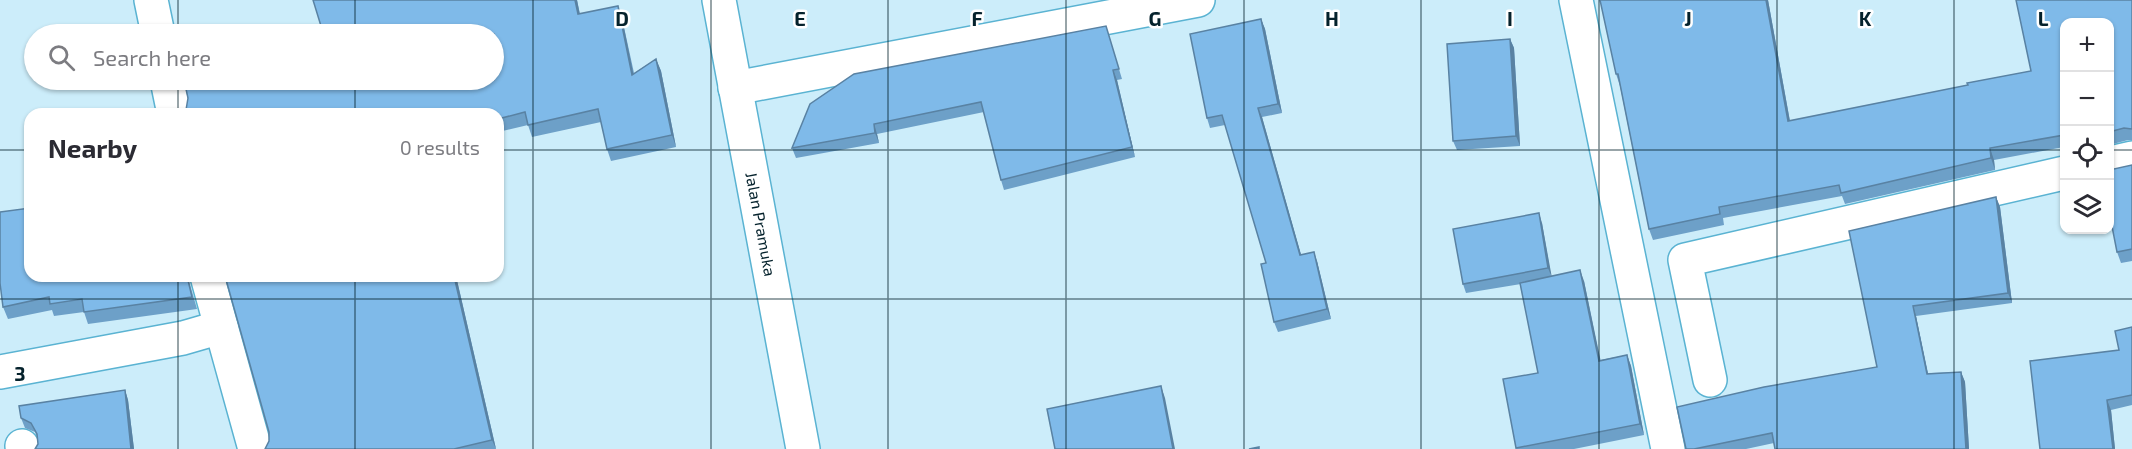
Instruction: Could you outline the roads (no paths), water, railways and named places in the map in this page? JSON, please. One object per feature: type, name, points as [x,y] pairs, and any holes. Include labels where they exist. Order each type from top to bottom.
[{"type":"street","points":[[151,0],[156,24]]},
{"type":"street","name":"Jalan Pramuka","points":[[719,0],[803,449]]},
{"type":"street","points":[[1576,0],[1668,449]]},
{"type":"street","points":[[735,88],[1179,2]]},
{"type":"street","points":[[169,90],[173,108]]},
{"type":"street","points":[[2114,162],[2132,158]]},
{"type":"street","points":[[1710,380],[1685,260],[2060,174]]},
{"type":"street","points":[[209,282],[255,449]]},
{"type":"street","points":[[0,372],[183,338],[221,327]]}]
